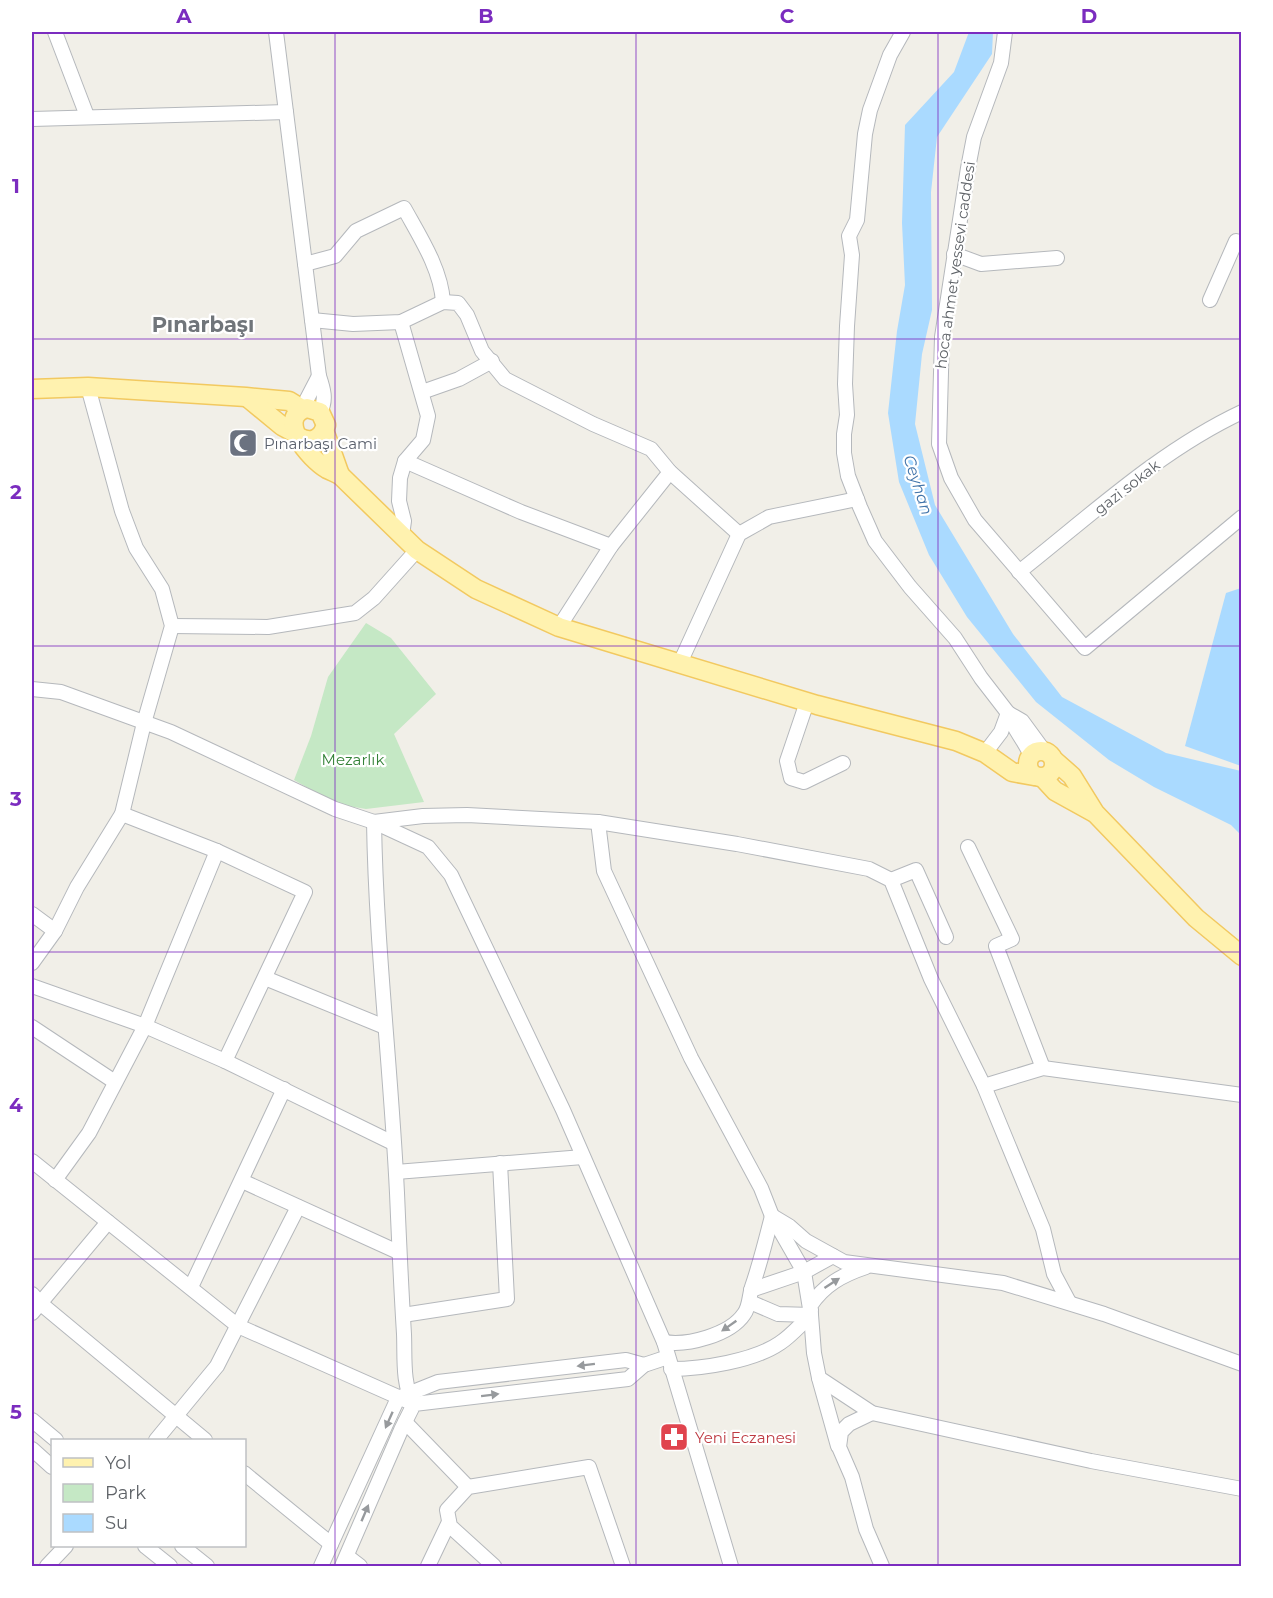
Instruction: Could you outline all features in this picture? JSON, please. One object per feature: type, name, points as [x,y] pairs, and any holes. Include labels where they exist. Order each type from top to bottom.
[{"type":"main road","points":[[32,389],[88,387],[289,401],[310,409],[325,420],[324,430],[340,475]]},
{"type":"main road","points":[[246,397],[282,426],[303,439],[313,440],[324,430]]},
{"type":"main road","points":[[310,409],[294,417],[293,428],[302,445],[326,468],[340,475],[417,550],[476,590],[559,627],[807,702],[956,741],[985,753],[1039,764],[1055,791],[1095,813],[1196,918],[1242,956]]},
{"type":"street","points":[[55,32],[87,116]]},
{"type":"street","points":[[276,32],[319,376],[324,391],[323,407],[310,409]]},
{"type":"street","points":[[903,32],[890,55],[870,110],[865,134],[857,220],[849,236],[852,255],[846,326],[847,415],[844,434],[844,453],[848,476],[875,541],[910,587],[955,638],[981,678],[1008,713],[1022,722],[1039,764]]},
{"type":"street","name":"hoca ahmet yessevi caddesi","points":[[1005,32],[1001,63],[974,137],[942,337],[939,444],[951,478],[975,519],[1085,648],[1241,517]]},
{"type":"street","points":[[32,119],[286,111]]},
{"type":"street","points":[[305,264],[335,256],[356,231],[404,208],[442,286],[443,303]]},
{"type":"street","points":[[1210,300],[1240,242]]},
{"type":"street","points":[[954,254],[981,264],[1057,258]]},
{"type":"street","points":[[312,320],[353,324],[401,322],[443,303],[458,303],[467,315],[482,351],[505,379],[593,424],[651,449],[670,472],[739,534]]},
{"type":"street","points":[[401,322],[428,416],[423,440],[405,461],[400,478],[399,501],[404,521],[402,535]]},
{"type":"street","points":[[422,392],[459,380],[492,361]]},
{"type":"street","points":[[32,963],[56,931],[77,887],[122,814],[144,723],[172,626],[162,589],[136,548],[126,520],[88,387]]},
{"type":"street","name":"gazi sokak","points":[[1019,572],[1150,467],[1214,425],[1242,412]]},
{"type":"street","points":[[405,461],[521,512],[611,546]]},
{"type":"street","points":[[559,627],[611,546],[670,472]]},
{"type":"street","points":[[680,663],[739,534],[769,517],[857,499]]},
{"type":"street","points":[[172,626],[268,627],[355,613],[374,598],[417,550]]},
{"type":"street","points":[[32,689],[60,692],[171,732],[335,809],[374,822],[428,847],[451,874],[563,1110],[664,1342],[731,1566]]},
{"type":"street","points":[[807,702],[787,761],[791,778],[804,782],[843,763]]},
{"type":"street","points":[[985,753],[1001,732],[1008,713]]},
{"type":"street","points":[[122,814],[217,851],[304,892],[225,1061]]},
{"type":"street","points":[[374,822],[423,816],[467,815],[598,822],[737,844],[869,869],[891,880],[932,979],[984,1086],[1043,1229],[1054,1274],[1069,1302]]},
{"type":"street","points":[[360,1566],[344,1561],[405,1422],[407,1399],[398,1252],[396,1172],[376,897],[374,822]]},
{"type":"street","points":[[598,822],[603,871],[691,1058],[761,1188],[772,1216],[804,1272],[812,1315],[814,1353],[819,1378],[838,1448],[852,1477],[866,1529],[882,1566]]},
{"type":"street","points":[[968,847],[1012,939],[996,946],[1043,1068]]},
{"type":"street","points":[[55,1180],[89,1133],[145,1026],[217,851]]},
{"type":"street","points":[[891,880],[916,870],[946,937]]},
{"type":"street","points":[[32,914],[56,931]]},
{"type":"street","points":[[265,978],[385,1027]]},
{"type":"street","points":[[32,986],[145,1026],[225,1061],[393,1143]]},
{"type":"street","points":[[32,1027],[115,1082]]},
{"type":"street","points":[[984,1086],[1043,1068],[1242,1095]]},
{"type":"street","points":[[191,1287],[284,1089]]},
{"type":"street","points":[[396,1172],[583,1157]]},
{"type":"street","points":[[32,1161],[238,1326],[407,1399]]},
{"type":"street","points":[[403,1315],[507,1299],[500,1163]]},
{"type":"street","points":[[242,1181],[398,1252]]},
{"type":"street","points":[[157,1439],[217,1366],[298,1207]]},
{"type":"street","points":[[772,1216],[789,1226],[806,1241],[844,1262],[1002,1283],[1069,1302],[1242,1364]]},
{"type":"street","points":[[664,1342],[676,1344],[698,1340],[718,1333],[744,1315],[759,1269],[772,1216]]},
{"type":"street","points":[[108,1222],[34,1303],[204,1439]]},
{"type":"street","points":[[750,1296],[804,1272],[833,1256]]},
{"type":"street","points":[[812,1315],[810,1306],[829,1284],[849,1273],[869,1266]]},
{"type":"street","points":[[750,1296],[778,1314],[812,1315]]},
{"type":"street","points":[[321,1566],[407,1399],[438,1382],[627,1360],[644,1365],[670,1363],[694,1369],[735,1361],[780,1344],[812,1315]]},
{"type":"street","points":[[819,1378],[872,1413],[1091,1461],[1242,1489]]},
{"type":"street","points":[[838,1448],[841,1432],[849,1424],[872,1413]]},
{"type":"street","points":[[32,1420],[55,1439]]},
{"type":"street","points":[[405,1422],[468,1487]]},
{"type":"street","points":[[32,1449],[51,1466]]},
{"type":"street","points":[[494,1566],[450,1526],[447,1510],[468,1487],[589,1467],[623,1566]]},
{"type":"street","points":[[246,1475],[331,1544]]},
{"type":"street","points":[[428,1566],[449,1522]]},
{"type":"street","points":[[47,1566],[64,1547]]},
{"type":"street","points":[[147,1547],[170,1566]]},
{"type":"street","points":[[184,1547],[207,1566]]},
{"type":"green space","name":"Mezarlık","points":[[366,623],[391,638],[436,694],[394,734],[424,802],[366,809],[336,804],[294,780],[311,736],[328,677]]},
{"type":"water","name":"Ceyhan","points":[[969,32],[993,32],[992,54],[937,137],[931,192],[932,310],[922,354],[915,424],[935,505],[1013,634],[1062,697],[1166,753],[1241,771],[1241,835],[1231,825],[1154,787],[1109,760],[1036,702],[967,617],[929,555],[899,482],[888,413],[897,331],[905,285],[902,223],[905,125],[954,72]]},
{"type":"water","points":[[1242,588],[1241,766],[1185,746],[1226,593]]},
{"type":"place","name":"Pınarbaşı Cami","points":[[243,443]]},
{"type":"place","name":"Yeni Eczanesi","points":[[674,1437]]},
{"type":"district","name":"Pınarbaşı","points":[[203,324]]}]
